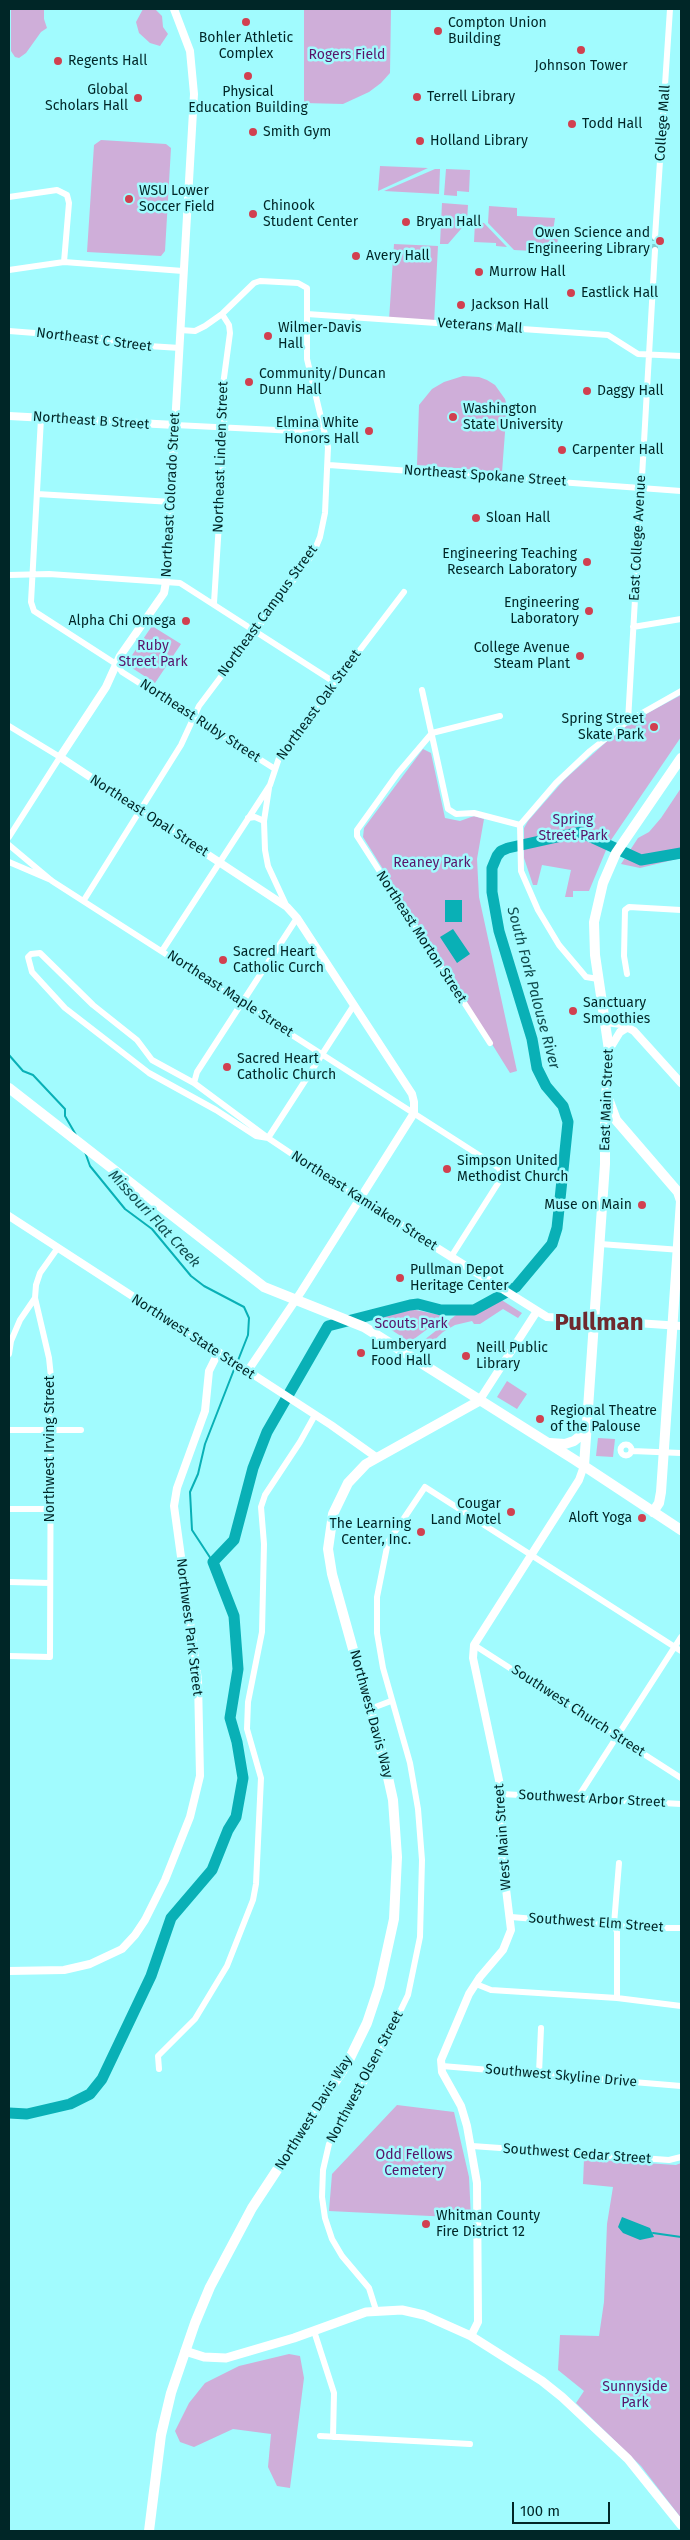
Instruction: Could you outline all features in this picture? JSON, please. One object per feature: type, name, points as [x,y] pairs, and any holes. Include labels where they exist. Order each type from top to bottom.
[{"type":"main road","name":"East Main Street","points":[[584,1466],[600,1244],[609,1050],[593,939],[594,922],[598,896],[609,866],[681,758]]},
{"type":"main road","points":[[9,1088],[264,1287],[364,1327],[584,1466],[681,1530]]},
{"type":"main road","points":[[608,1093],[613,1116],[621,1127],[680,1191],[677,1326],[663,1452],[661,1492],[659,1503],[652,1512]]},
{"type":"main road","points":[[604,1147],[612,1129],[621,1127]]},
{"type":"main road","name":"Northwest Davis Way","points":[[149,2531],[161,2435],[185,2351],[210,2287],[252,2208],[348,2062],[367,2023],[379,1986],[394,1919],[397,1857],[393,1800],[370,1709],[332,1574],[329,1537],[333,1514],[340,1495],[357,1473],[376,1457],[479,1401]]},
{"type":"main road","points":[[540,1439],[559,1445],[576,1439],[583,1426],[588,1403]]},
{"type":"main road","points":[[185,2351],[204,2357],[226,2358],[376,2310],[412,2312],[434,2319],[471,2336],[542,2381],[582,2414],[628,2459],[681,2525]]},
{"type":"street","name":"Northeast Colorado Street","points":[[9,837],[106,687],[116,664],[164,593],[172,502],[194,80],[190,51],[174,9]]},
{"type":"street","name":"College Mall","points":[[656,237],[670,9]]},
{"type":"street","points":[[9,197],[57,190],[67,195],[64,262]]},
{"type":"street","points":[[648,354],[655,250]]},
{"type":"street","points":[[9,270],[64,262],[183,271]]},
{"type":"street","name":"Northeast Campus Street","points":[[84,900],[181,745],[199,706],[317,546],[325,513],[329,465],[323,425],[309,374],[307,288],[298,283],[260,281],[254,283],[222,314]]},
{"type":"street","points":[[180,330],[195,331],[222,314]]},
{"type":"street","name":"Northeast Linden Street","points":[[214,603],[225,427],[221,400],[230,333],[229,325],[222,314]]},
{"type":"street","name":"Veterans Mall","points":[[307,314],[608,335],[638,354],[681,356]]},
{"type":"street","name":"Northeast C Street","points":[[9,331],[100,338],[133,345],[180,348]]},
{"type":"street","name":"East College Avenue","points":[[628,721],[648,354]]},
{"type":"street","name":"Northeast B Street","points":[[9,416],[296,431],[323,425]]},
{"type":"street","points":[[33,574],[42,418]]},
{"type":"street","name":"Northeast Spokane Street","points":[[329,465],[681,491]]},
{"type":"street","points":[[38,494],[172,502]]},
{"type":"street","points":[[9,576],[33,574],[180,583],[256,630],[334,682]]},
{"type":"street","name":"Northeast Ruby Street","points":[[33,574],[31,602],[34,611],[116,664],[122,672],[275,769]]},
{"type":"street","name":"Northeast Oak Street","points":[[162,951],[270,785],[280,755],[404,592]]},
{"type":"street","points":[[632,627],[681,618]]},
{"type":"street","points":[[422,690],[448,809],[456,814],[474,813],[520,826]]},
{"type":"street","points":[[598,979],[586,977],[546,926],[523,879],[520,826],[556,783],[585,755],[628,721],[681,691]]},
{"type":"street","points":[[432,733],[500,716]]},
{"type":"street","name":"Northeast Opal Street","points":[[9,726],[60,757],[287,907],[297,918],[412,1094],[414,1113]]},
{"type":"street","name":"Northeast Morton Street","points":[[432,733],[398,773],[357,830],[359,840],[490,1043]]},
{"type":"street","points":[[270,785],[264,821],[265,850],[268,866],[287,907]]},
{"type":"street","points":[[248,818],[256,817],[264,821]]},
{"type":"street","name":"Northeast Maple Street","points":[[9,846],[44,872],[52,881]]},
{"type":"street","name":"Northeast Maple Street","points":[[9,862],[52,881],[84,900],[498,1168],[502,1177],[451,1258]]},
{"type":"street","points":[[627,974],[624,956],[625,910],[629,907],[681,910]]},
{"type":"street","points":[[194,1083],[196,1072],[297,918]]},
{"type":"street","name":"Northeast Kamiaken Street","points":[[268,1138],[256,1136],[216,1110],[142,1068],[65,1008],[32,972],[28,957],[31,954],[40,953],[93,1005],[136,1040],[152,1060],[194,1083],[268,1138],[359,1199],[537,1312],[554,1318],[677,1326]]},
{"type":"street","points":[[268,1138],[354,1005]]},
{"type":"street","points":[[606,1022],[628,1027],[639,1036],[681,1083]]},
{"type":"street","points":[[609,1050],[620,1032],[628,1027]]},
{"type":"street","points":[[244,1370],[294,1300],[414,1113]]},
{"type":"street","name":"Northwest State Street","points":[[9,1216],[315,1415],[376,1457]]},
{"type":"street","points":[[600,1244],[680,1250]]},
{"type":"street","name":"Northwest Irving Street","points":[[9,1656],[50,1656],[49,1358],[34,1298],[40,1273],[57,1249]]},
{"type":"street","points":[[9,1354],[11,1340],[20,1320],[34,1298]]},
{"type":"street","points":[[479,1401],[537,1312]]},
{"type":"street","name":"Northwest Park Street","points":[[9,1972],[64,1970],[90,1964],[111,1956],[135,1935],[165,1880],[196,1801],[200,1776],[198,1680],[174,1506],[176,1488],[205,1410],[211,1364],[218,1353]]},
{"type":"street","points":[[158,2069],[158,2056],[195,2019],[219,1981],[241,1935],[253,1900],[256,1884],[261,1778],[247,1728],[248,1702],[262,1632],[264,1544],[261,1507],[265,1495],[300,1442],[315,1415]]},
{"type":"street","points":[[9,1430],[81,1430]]},
{"type":"street","points":[[632,1450],[681,1453]]},
{"type":"street","points":[[474,1645],[579,1480],[584,1466]]},
{"type":"street","name":"Northwest Olsen Street","points":[[376,2310],[369,2288],[342,2256],[332,2239],[325,2218],[322,2197],[323,2170],[329,2144],[340,2120],[372,2070],[408,1995],[420,1937],[422,1860],[418,1809],[410,1763],[391,1701],[379,1646],[377,1597],[388,1542],[425,1487],[531,1555]]},
{"type":"street","points":[[9,1509],[50,1509]]},
{"type":"street","points":[[531,1555],[681,1651]]},
{"type":"street","points":[[9,1582],[50,1583]]},
{"type":"street","points":[[578,1797],[681,1636]]},
{"type":"street","name":"Southwest Church Street","points":[[474,1645],[681,1778]]},
{"type":"street","name":"West Main Street","points":[[442,2066],[442,2053],[476,1984],[506,1946],[511,1930],[502,1856],[502,1794],[473,1658],[474,1645]]},
{"type":"street","points":[[370,1709],[391,1701]]},
{"type":"street","name":"Southwest Arbor Street","points":[[502,1794],[681,1804]]},
{"type":"street","points":[[617,1998],[617,1932],[614,1924],[619,1864]]},
{"type":"street","name":"Southwest Elm Street","points":[[510,1917],[614,1924],[643,1928],[681,1928]]},
{"type":"street","points":[[476,1984],[491,1990],[617,1998],[681,2006]]},
{"type":"street","points":[[540,2073],[541,2028]]},
{"type":"street","points":[[442,2066],[445,2077],[460,2106],[472,2146],[478,2210],[478,2322],[471,2336]]},
{"type":"street","name":"Southwest Skyline Drive","points":[[442,2066],[681,2086]]},
{"type":"street","name":"Southwest Cedar Street","points":[[472,2146],[669,2160],[681,2157]]},
{"type":"street","points":[[314,2331],[334,2393],[333,2436]]},
{"type":"street","points":[[320,2436],[470,2444]]},
{"type":"green space","points":[[11,9],[44,9],[44,19],[47,28],[41,32],[26,53],[19,58],[15,57],[11,51]]},
{"type":"green space","points":[[143,9],[155,9],[162,16],[163,27],[168,34],[160,46],[150,43],[139,33],[136,22]]},
{"type":"green space","name":"Rogers Field","points":[[304,9],[391,9],[390,73],[369,92],[343,104],[304,103]]},
{"type":"green space","name":"WSU Lower Soccer Field","points":[[101,140],[166,144],[171,148],[165,251],[161,256],[87,252],[94,145]]},
{"type":"green space","points":[[380,166],[428,168],[378,191]]},
{"type":"green space","points":[[435,169],[440,169],[439,194],[384,191]]},
{"type":"green space","points":[[446,169],[470,170],[469,192],[457,191],[457,196],[444,195]]},
{"type":"green space","points":[[442,203],[468,205],[467,222],[448,244],[440,244]]},
{"type":"green space","points":[[489,206],[517,208],[517,216],[555,218],[552,238],[558,239],[556,249],[551,252],[514,250],[488,223]]},
{"type":"green space","points":[[475,222],[484,223],[507,247],[496,246],[496,243],[474,242]]},
{"type":"green space","points":[[394,244],[438,246],[434,323],[389,320]]},
{"type":"green space","points":[[463,376],[479,377],[487,380],[495,385],[505,399],[507,406],[502,472],[417,465],[419,405],[432,389],[444,382]]},
{"type":"green space","name":"Ruby Street Park","points":[[152,626],[181,644],[155,683],[126,664]]},
{"type":"green space","name":"Spring Street Park","points":[[681,695],[681,737],[609,843],[589,891],[573,891],[573,897],[565,897],[571,870],[542,865],[537,885],[533,885],[524,858],[524,828],[528,821],[564,780],[614,735],[635,720]]},
{"type":"green space","name":"Reaney Park","points":[[423,749],[431,753],[445,818],[460,821],[474,816],[484,819],[477,859],[479,897],[517,1071],[510,1073],[363,837],[364,828]]},
{"type":"green space","points":[[681,788],[681,858],[640,868],[621,864],[638,838],[649,832],[661,818]]},
{"type":"green space","points":[[500,1299],[522,1313],[518,1318],[503,1309],[480,1324],[474,1324],[472,1321],[455,1325],[443,1332],[427,1347],[419,1344],[456,1315],[473,1315]]},
{"type":"green space","name":"Scouts Park","points":[[411,1309],[445,1316],[410,1342],[373,1318]]},
{"type":"green space","points":[[507,1381],[527,1394],[517,1409],[497,1397]]},
{"type":"green space","points":[[598,1438],[615,1439],[613,1457],[596,1456]]},
{"type":"green space","name":"Odd Fellows Cemetery","points":[[397,2105],[454,2112],[469,2177],[471,2218],[329,2211],[332,2174]]},
{"type":"green space","name":"Sunnyside Park","points":[[584,2159],[676,2165],[681,2163],[681,2518],[641,2466],[576,2403],[584,2391],[558,2370],[560,2335],[599,2336],[604,2302],[607,2224],[613,2187],[583,2184]]},
{"type":"green space","points":[[289,2354],[300,2356],[304,2378],[290,2488],[277,2486],[268,2467],[271,2434],[233,2429],[194,2447],[180,2442],[175,2431],[189,2403],[205,2383],[239,2366]]},
{"type":"water","points":[[445,900],[462,900],[462,922],[445,922]]},
{"type":"water","points":[[453,929],[470,954],[457,963],[440,937]]},
{"type":"water","points":[[622,2217],[650,2228],[654,2237],[640,2240],[623,2233],[618,2227]]},
{"type":"waterway","name":"South Fork Palouse River","points":[[9,2113],[27,2114],[70,2104],[90,2094],[102,2079],[151,1976],[171,1918],[212,1870],[228,1830],[236,1817],[243,1778],[237,1742],[230,1718],[238,1669],[234,1616],[213,1562],[234,1540],[253,1468],[267,1432],[328,1326],[418,1304],[441,1310],[474,1310],[516,1287],[552,1244],[557,1228],[568,1122],[563,1106],[546,1086],[537,1068],[532,1039],[499,931],[492,892],[492,868],[497,856],[501,851],[508,848],[580,832],[641,860],[681,853]]},
{"type":"waterway","name":"Missouri Flat Creek","points":[[9,1055],[23,1071],[33,1075],[65,1109],[65,1116],[76,1135]]},
{"type":"waterway","name":"Missouri Flat Creek","points":[[85,1152],[90,1166],[125,1209],[152,1229],[191,1276],[204,1286],[244,1307],[249,1318],[248,1335],[237,1363]]},
{"type":"waterway","name":"Missouri Flat Creek","points":[[213,1562],[192,1530],[190,1492],[198,1474],[205,1444],[235,1367]]},
{"type":"waterway","points":[[653,2233],[681,2237]]},
{"type":"tunnel","points":[[655,237],[655,250]]},
{"type":"place","name":"Bohler Athletic Complex","points":[[246,22]]},
{"type":"place","name":"Compton Union Building","points":[[438,31]]},
{"type":"place","name":"Johnson Tower","points":[[581,50]]},
{"type":"place","name":"Regents Hall","points":[[58,61]]},
{"type":"place","name":"Physical Education Building","points":[[248,76]]},
{"type":"place","name":"Terrell Library","points":[[417,97]]},
{"type":"place","name":"Global Scholars Hall","points":[[138,98]]},
{"type":"place","name":"Todd Hall","points":[[572,124]]},
{"type":"place","name":"Smith Gym","points":[[253,132]]},
{"type":"place","name":"Holland Library","points":[[420,141]]},
{"type":"place","name":"WSU Lower Soccer Field","points":[[129,199]]},
{"type":"place","name":"Chinook Student Center","points":[[253,214]]},
{"type":"place","name":"Bryan Hall","points":[[406,222]]},
{"type":"place","name":"Owen Science and Engineering Library","points":[[660,241]]},
{"type":"place","name":"Avery Hall","points":[[356,256]]},
{"type":"place","name":"Murrow Hall","points":[[479,272]]},
{"type":"place","name":"Eastlick Hall","points":[[571,293]]},
{"type":"place","name":"Jackson Hall","points":[[461,305]]},
{"type":"place","name":"Wilmer-Davis Hall","points":[[268,336]]},
{"type":"place","name":"Community/Duncan Dunn Hall","points":[[249,382]]},
{"type":"place","name":"Daggy Hall","points":[[587,391]]},
{"type":"place","name":"Washington State University","points":[[453,417]]},
{"type":"place","name":"Elmina White Honors Hall","points":[[369,431]]},
{"type":"place","name":"Carpenter Hall","points":[[562,450]]},
{"type":"place","name":"Sloan Hall","points":[[476,518]]},
{"type":"place","name":"Engineering Teaching Research Laboratory","points":[[587,562]]},
{"type":"place","name":"Engineering Laboratory","points":[[589,611]]},
{"type":"place","name":"Alpha Chi Omega","points":[[186,621]]},
{"type":"place","name":"College Avenue Steam Plant","points":[[580,656]]},
{"type":"place","name":"Spring Street Skate Park","points":[[654,727]]},
{"type":"place","name":"Sacred Heart Catholic Curch","points":[[223,960]]},
{"type":"place","name":"Sanctuary Smoothies","points":[[573,1011]]},
{"type":"place","name":"Sacred Heart Catholic Church","points":[[227,1067]]},
{"type":"place","name":"Simpson United Methodist Church","points":[[447,1169]]},
{"type":"place","name":"Muse on Main","points":[[642,1205]]},
{"type":"place","name":"Pullman Depot Heritage Center","points":[[400,1278]]},
{"type":"place","name":"Lumberyard Food Hall","points":[[361,1353]]},
{"type":"place","name":"Neill Public Library","points":[[466,1356]]},
{"type":"place","name":"Regional Theatre of the Palouse","points":[[540,1419]]},
{"type":"place","name":"Cougar Land Motel","points":[[511,1512]]},
{"type":"place","name":"Aloft Yoga","points":[[642,1518]]},
{"type":"place","name":"The Learning Center, Inc.","points":[[421,1532]]},
{"type":"place","name":"Whitman County Fire District 12","points":[[426,2224]]},
{"type":"district","name":"Pullman","points":[[599,1323]]}]
